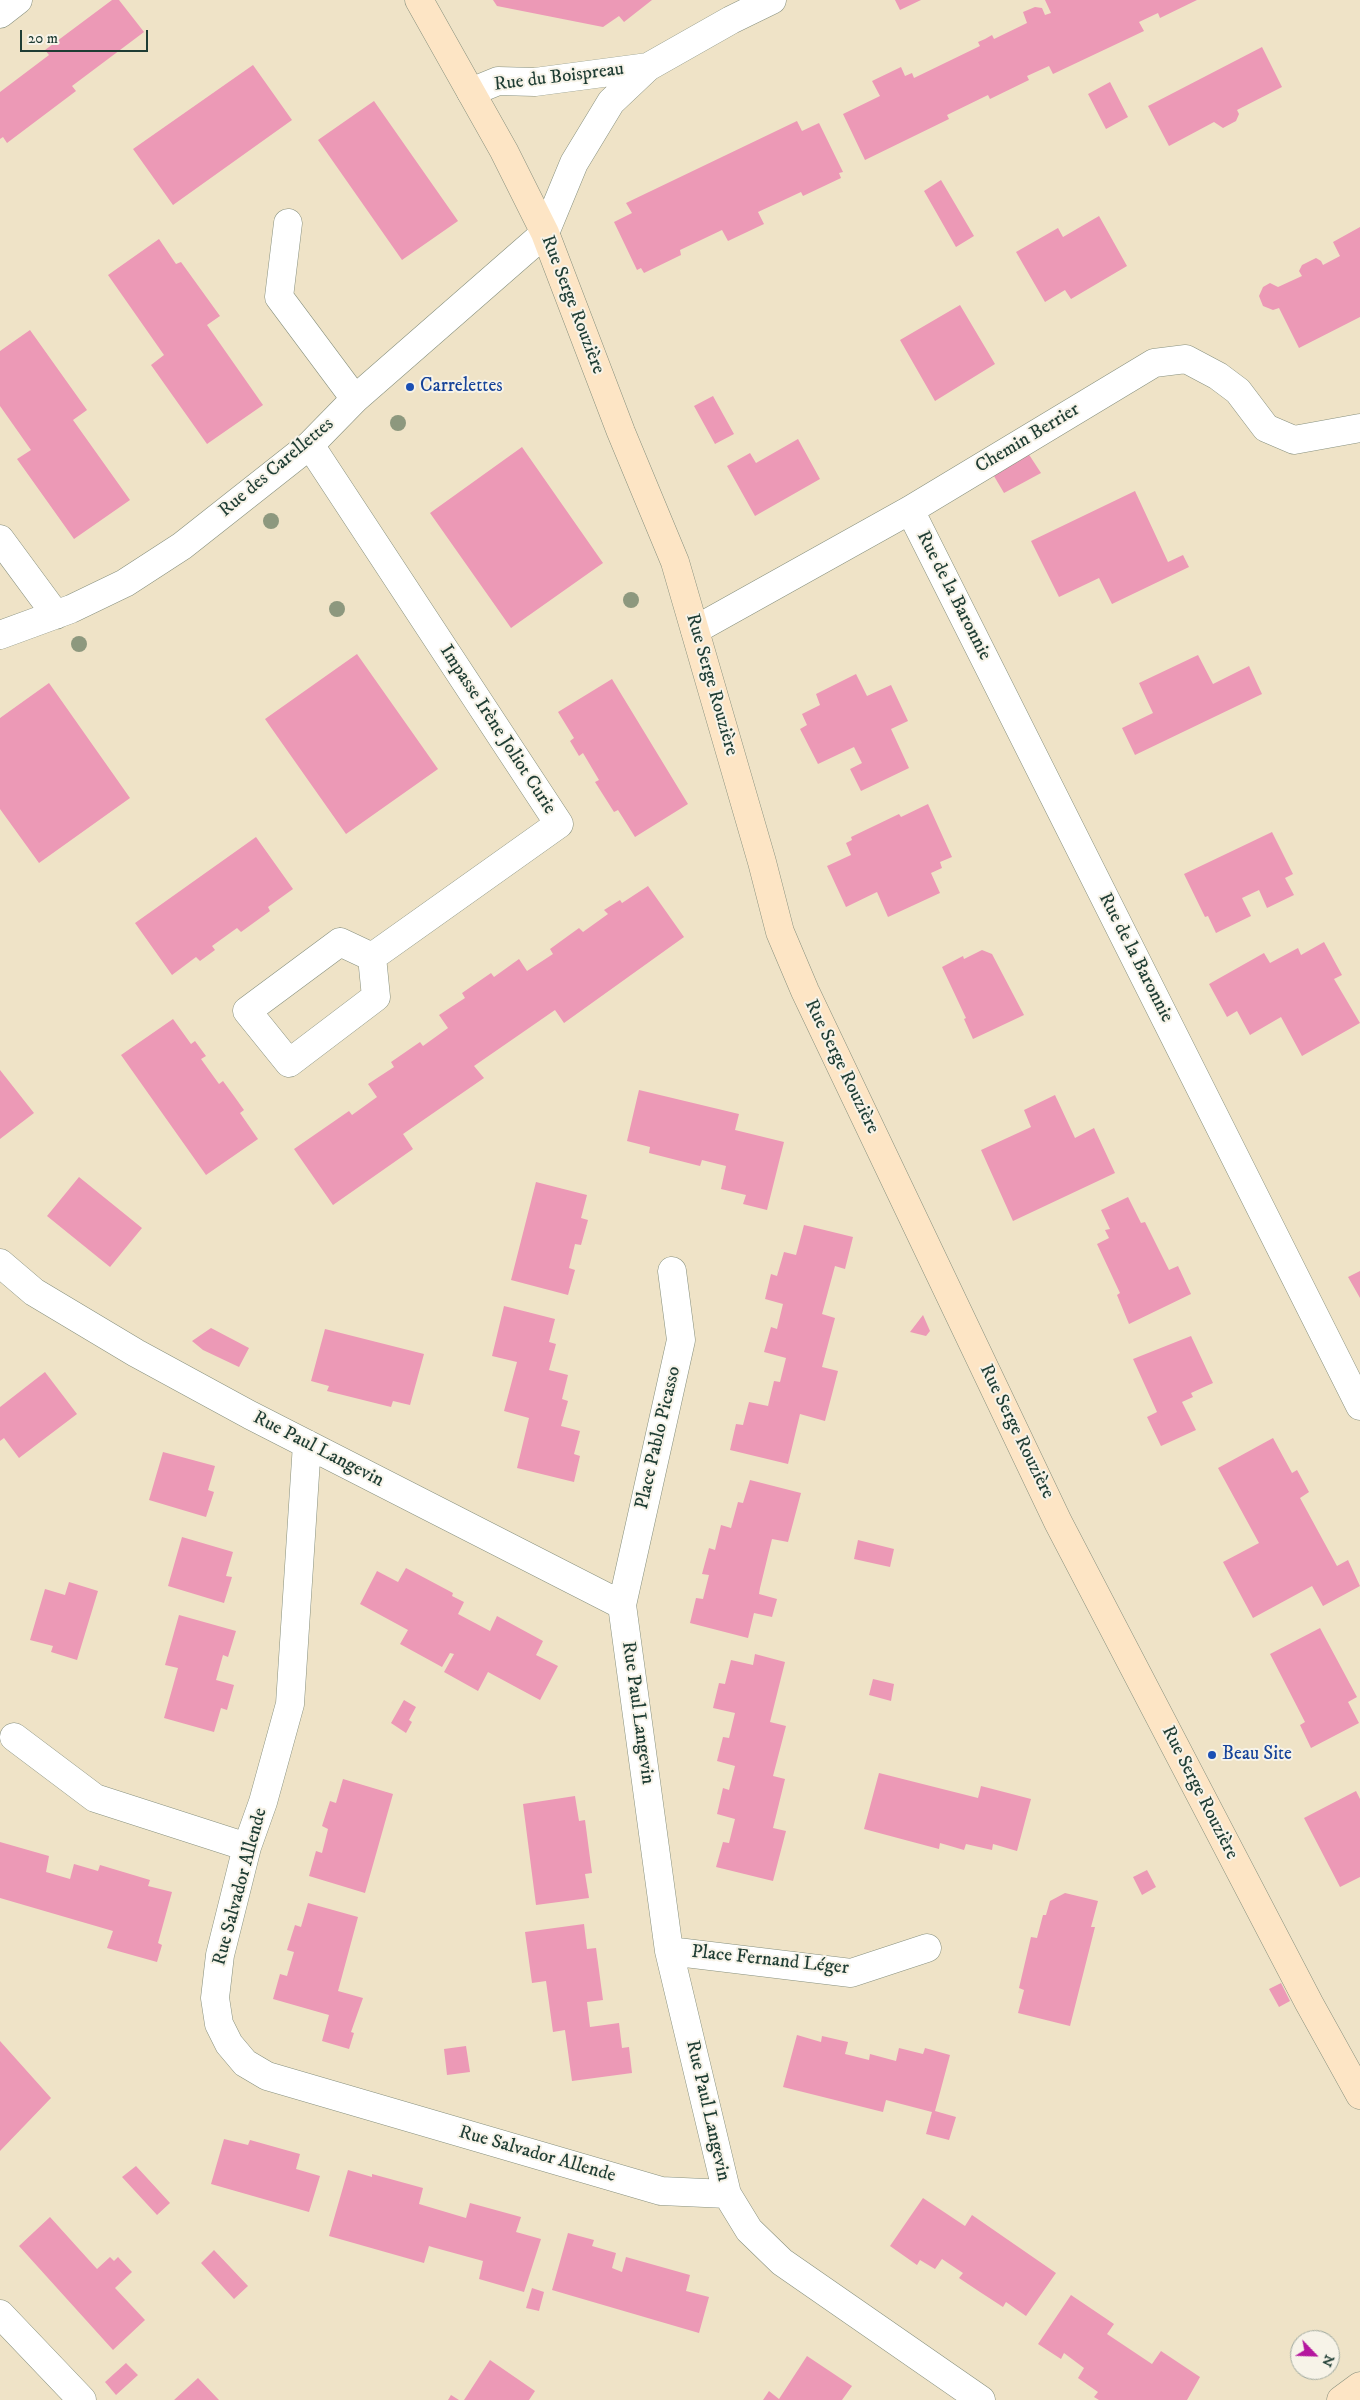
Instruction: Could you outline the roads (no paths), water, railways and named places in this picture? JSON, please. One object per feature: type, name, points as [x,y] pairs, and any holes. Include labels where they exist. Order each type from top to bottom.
[{"type":"street","points":[[0,14],[18,0]]},
{"type":"street","name":"Rue Serge Rouzière","points":[[419,0],[472,92],[545,233],[620,432],[675,562],[762,862],[780,932],[805,991],[1058,1522],[1309,2004],[1360,2095]]},
{"type":"street","name":"Rue du Boispreau","points":[[545,233],[566,181],[611,102],[648,67],[762,2]]},
{"type":"street","name":"Rue du Boispreau","points":[[472,92],[498,81],[535,82],[648,67]]},
{"type":"street","points":[[288,223],[279,297],[355,399]]},
{"type":"street","name":"Rue des Carellettes","points":[[0,635],[56,615],[125,583],[182,546],[310,445],[355,399],[545,233]]},
{"type":"street","name":"Chemin Berrier","points":[[695,630],[910,510],[1154,363],[1186,359],[1218,376],[1238,390],[1266,428],[1294,440],[1360,428]]},
{"type":"street","name":"Impasse Irène Joliot Curie","points":[[310,445],[559,824],[372,957]]},
{"type":"street","name":"Rue de la Baronnie","points":[[910,510],[1360,1406]]},
{"type":"street","points":[[0,539],[56,615]]},
{"type":"street","points":[[340,942],[372,957],[376,997],[289,1063],[247,1011],[340,942]]},
{"type":"street","name":"Rue Paul Langevin","points":[[0,1263],[34,1292],[136,1353],[307,1444],[622,1605],[669,1951],[727,2194],[749,2230],[782,2262],[948,2390],[981,2400]]},
{"type":"street","name":"Place Pablo Picasso","points":[[622,1605],[681,1340],[672,1271]]},
{"type":"street","name":"Rue Salvador Allende","points":[[307,1444],[290,1704],[263,1802],[247,1847],[220,1955],[215,1998],[219,2024],[229,2044],[245,2063],[267,2076],[661,2191],[727,2194]]},
{"type":"street","points":[[14,1737],[95,1798],[247,1847]]},
{"type":"street","name":"Place Fernand Léger","points":[[669,1951],[851,1973],[927,1948]]},
{"type":"street","points":[[0,2314],[82,2400]]},
{"type":"street","points":[[1341,2400],[1360,2386]]},
{"type":"place","name":"Carrelettes","points":[[410,387]]},
{"type":"place","name":"Beau Site","points":[[1212,1755]]}]
